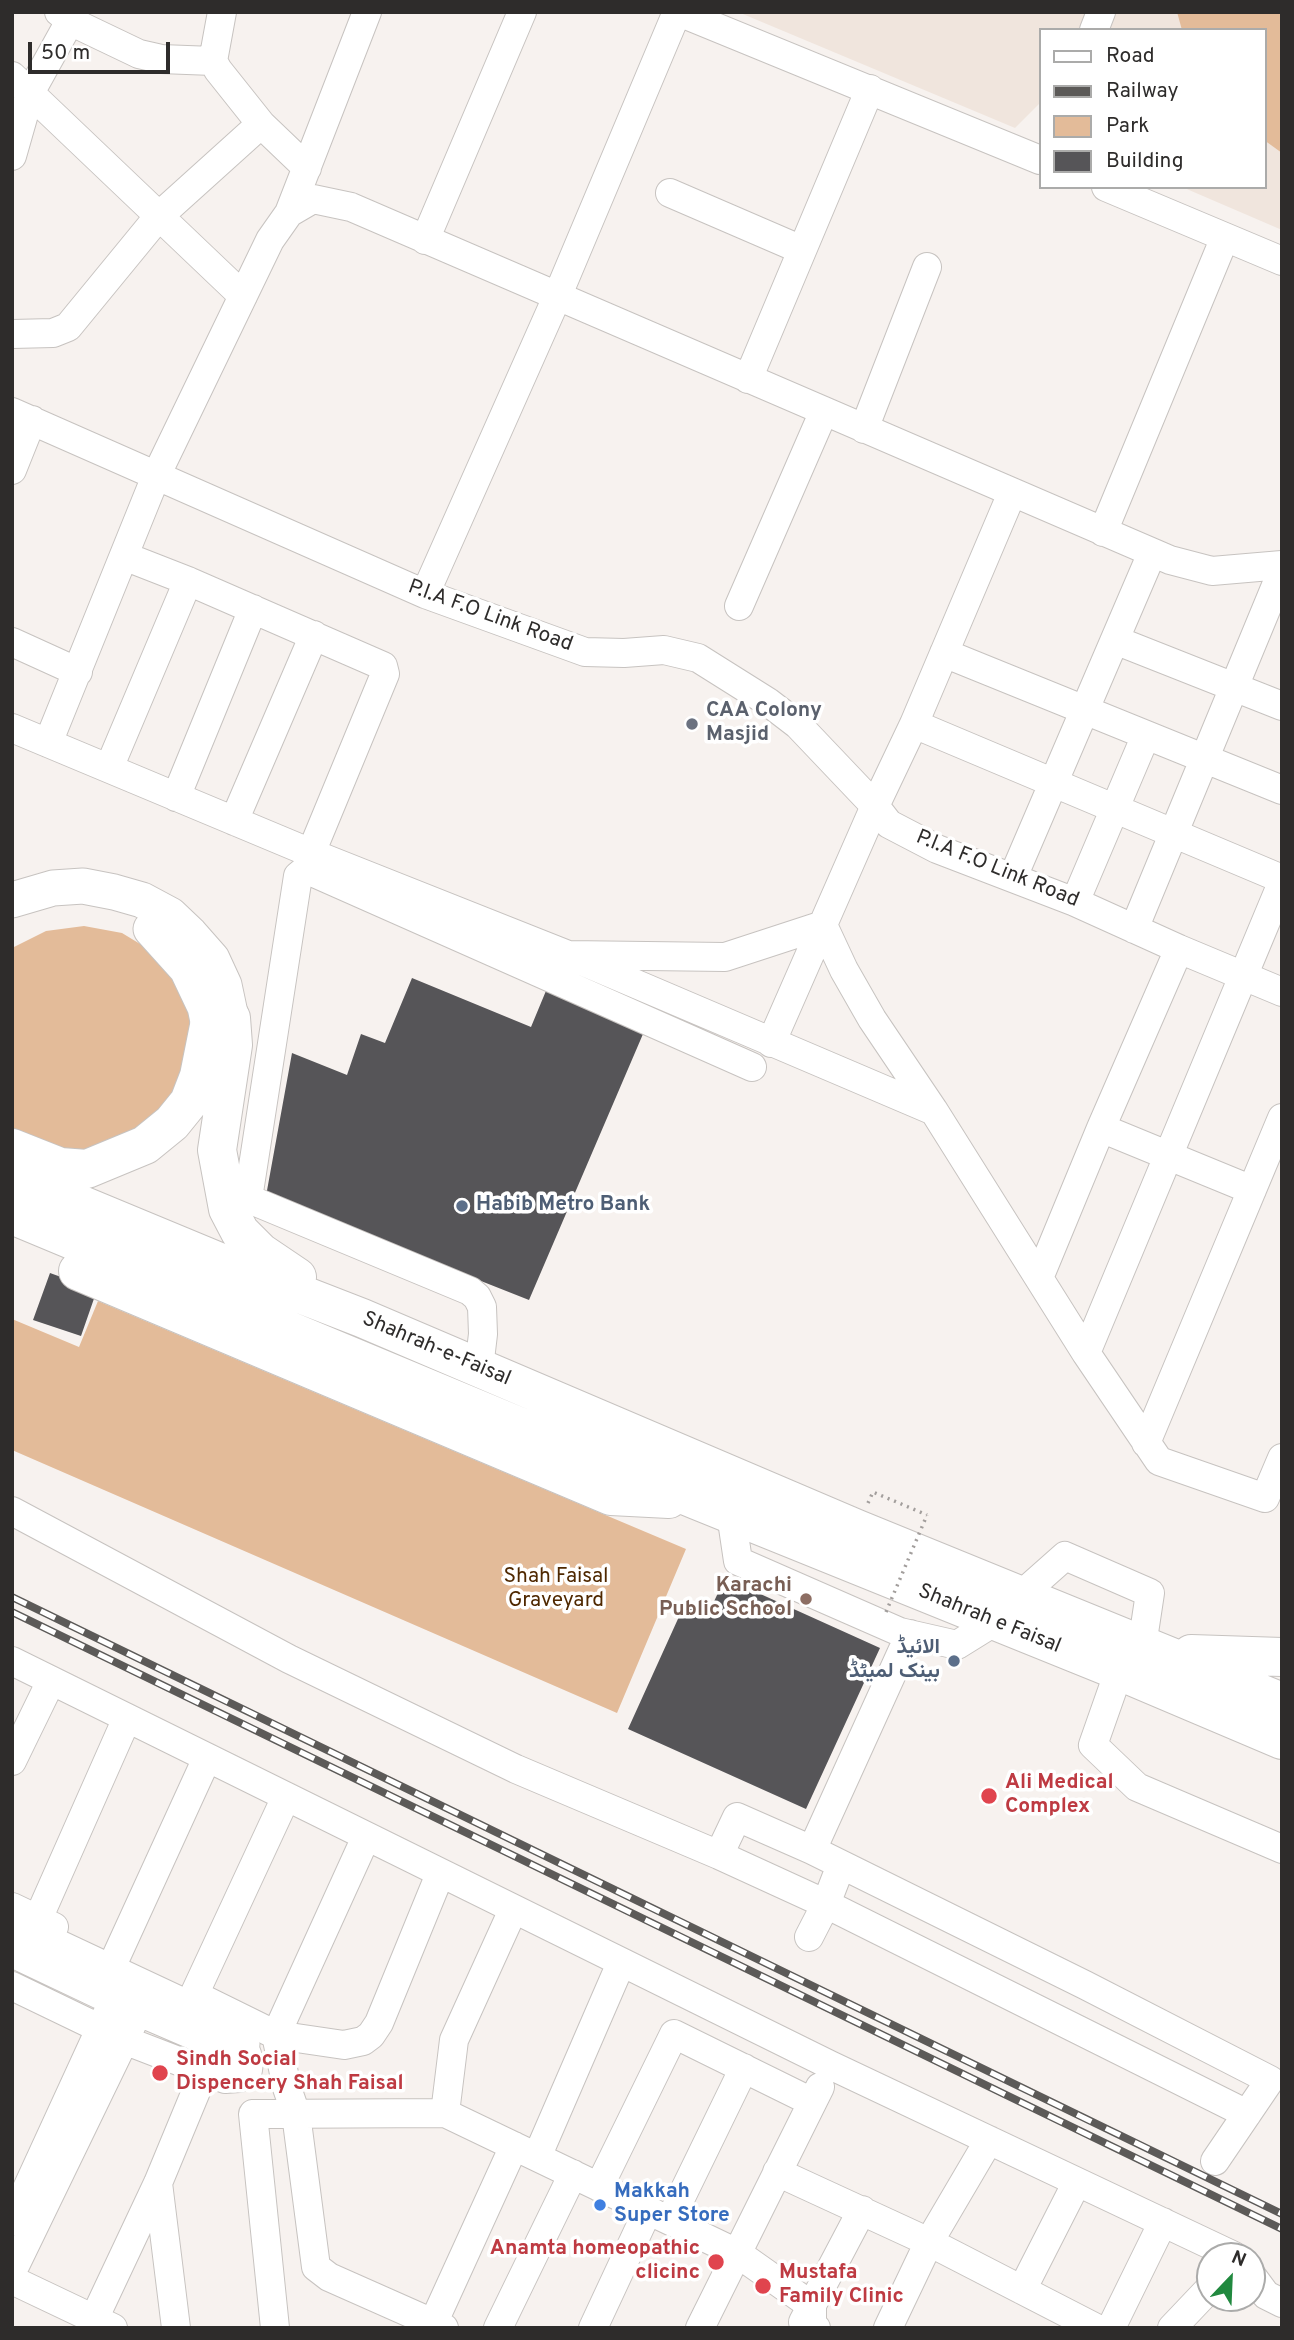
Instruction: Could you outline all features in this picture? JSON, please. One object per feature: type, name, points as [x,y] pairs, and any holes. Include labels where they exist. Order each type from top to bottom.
[{"type":"highway","points":[[12,1148],[60,1167],[87,1169],[145,1145],[172,1123],[189,1101],[220,1022]]},
{"type":"highway","points":[[220,1022],[233,1045],[217,1150],[228,1209],[240,1232],[260,1252],[362,1318]]},
{"type":"highway","name":"Shahrah-e-Faisal","points":[[12,1176],[362,1318],[857,1529]]},
{"type":"highway","name":"Shahrah-e-Faisal","points":[[12,1215],[696,1500]]},
{"type":"highway","points":[[12,1243],[611,1496],[696,1500]]},
{"type":"highway","name":"Shahrah e Faisal","points":[[696,1500],[994,1622],[1140,1657],[1282,1702]]},
{"type":"highway","name":"Shahrah e Faisal","points":[[857,1529],[1021,1595],[1140,1657],[1282,1740]]},
{"type":"highway","points":[[1140,1657],[1282,1657]]},
{"type":"main road","points":[[12,900],[52,888],[83,886],[114,891],[142,900],[170,915],[212,959],[224,985],[220,1022]]},
{"type":"main road","points":[[12,925],[53,907],[86,907],[123,915],[152,930],[180,958],[200,995],[220,1022]]},
{"type":"main road","points":[[25,1922],[223,2027],[246,2056]]},
{"type":"street","points":[[222,12],[214,61],[218,70],[261,124],[307,168]]},
{"type":"street","points":[[48,743],[156,476],[270,240],[289,213],[367,12]]},
{"type":"street","points":[[425,240],[522,12]]},
{"type":"street","points":[[425,594],[557,297],[678,12],[1038,157]]},
{"type":"street","points":[[12,156],[21,85],[68,15],[139,54],[161,59],[214,61]]},
{"type":"street","points":[[21,85],[243,296]]},
{"type":"street","points":[[748,379],[870,89]]},
{"type":"street","points":[[12,334],[52,332],[68,327],[159,216],[261,124]]},
{"type":"street","points":[[1111,189],[1282,261]]},
{"type":"street","points":[[670,193],[802,250]]},
{"type":"street","points":[[289,213],[313,199],[351,207],[1170,560],[1212,570],[1282,565]]},
{"type":"street","points":[[1103,532],[1225,237]]},
{"type":"street","points":[[864,429],[927,267]]},
{"type":"street","points":[[739,606],[824,411]]},
{"type":"street","points":[[12,470],[22,416]]},
{"type":"street","name":"P.I.A F.O Link Road","points":[[22,416],[425,594],[585,652],[664,650],[698,658],[768,702],[798,725],[889,824],[937,849],[1075,902],[1282,992]]},
{"type":"street","points":[[771,1043],[914,724],[1012,493]]},
{"type":"street","points":[[1013,877],[1152,552]]},
{"type":"street","points":[[124,556],[383,666],[385,674],[311,853]]},
{"type":"street","points":[[1134,929],[1234,687],[1273,617],[1282,571]]},
{"type":"street","points":[[109,768],[188,581]]},
{"type":"street","points":[[176,797],[253,609]]},
{"type":"street","points":[[234,821],[314,635]]},
{"type":"street","points":[[1115,640],[1282,706]]},
{"type":"street","points":[[12,642],[78,673]]},
{"type":"street","points":[[944,653],[1282,790]]},
{"type":"street","points":[[914,724],[1282,881],[1086,1353]]},
{"type":"street","points":[[12,727],[311,853],[568,955],[934,1111]]},
{"type":"street","points":[[1075,902],[1146,735]]},
{"type":"street","points":[[479,1368],[484,1334],[482,1307],[470,1291],[251,1198],[249,1192],[298,876],[304,871],[312,872],[752,1067]]},
{"type":"street","points":[[568,955],[725,957],[823,925]]},
{"type":"street","points":[[823,925],[844,970],[872,1019],[934,1111],[1086,1353],[1159,1461],[1265,1498],[1282,1458]]},
{"type":"street","points":[[1039,1278],[1179,949]]},
{"type":"street","points":[[1146,1443],[1282,1118]]},
{"type":"street","points":[[1101,1128],[1252,1190]]},
{"type":"street","points":[[12,1511],[289,1659],[516,1769],[719,1855],[826,1904],[1247,2114]]},
{"type":"street","points":[[731,1514],[738,1561],[900,1632],[957,1645],[994,1622]]},
{"type":"street","points":[[1021,1595],[1065,1556],[1150,1593],[1140,1657],[1093,1745],[1137,1787],[1282,1849]]},
{"type":"street","points":[[812,1850],[910,1634]]},
{"type":"street","points":[[12,1661],[830,2065],[1205,2242]]},
{"type":"street","points":[[12,1760],[51,1681]]},
{"type":"street","points":[[25,1922],[127,1718]]},
{"type":"street","points":[[116,1957],[206,1758]]},
{"type":"street","points":[[194,1995],[286,1797]]},
{"type":"street","points":[[719,1855],[737,1817],[812,1850],[1270,2080],[1215,2161]]},
{"type":"street","points":[[366,1837],[276,2035],[287,2088],[296,2114],[316,2267],[329,2277],[436,2326],[621,1963]]},
{"type":"street","points":[[809,1937],[826,1904],[841,1865]]},
{"type":"street","points":[[12,1907],[25,1922],[116,1957],[276,2035],[344,2045],[363,2041],[379,2023],[440,1874]]},
{"type":"street","points":[[445,2113],[454,2040],[513,1910]]},
{"type":"street","points":[[12,1953],[125,2007],[246,2056],[287,2088]]},
{"type":"street","points":[[1066,2024],[1085,1985]]},
{"type":"street","points":[[12,1986],[112,2035],[225,2079],[239,2078],[246,2056]]},
{"type":"street","points":[[12,2272],[125,2007]]},
{"type":"street","points":[[599,2187],[674,2034],[812,2102]]},
{"type":"street","points":[[12,2221],[112,2035]]},
{"type":"street","points":[[700,2328],[830,2065]]},
{"type":"street","points":[[593,2328],[744,2068]]},
{"type":"street","points":[[12,2280],[104,2324],[158,2183],[205,2072]]},
{"type":"street","points":[[275,2328],[253,2114],[445,2113],[737,2253],[809,2320],[862,2210]]},
{"type":"street","points":[[888,2328],[929,2242],[989,2140]]},
{"type":"street","points":[[777,2172],[929,2242],[1096,2328]]},
{"type":"street","points":[[498,2328],[573,2174]]},
{"type":"street","points":[[1022,2290],[1077,2182]]},
{"type":"street","points":[[158,2183],[176,2328]]},
{"type":"street","points":[[1111,2328],[1163,2222]]},
{"type":"street","points":[[1266,2295],[1282,2303]]},
{"type":"street","points":[[1172,2328],[1196,2303]]},
{"type":"path","points":[[873,1492],[927,1515],[886,1612]]},
{"type":"shaded area","points":[[738,12],[1282,12],[1282,230],[1187,189],[1266,189],[1266,28],[1038,28],[1038,105],[1015,128]]},
{"type":"green space","points":[[1177,12],[1282,12],[1282,153],[1266,141],[1266,28],[1181,28]]},
{"type":"green space","points":[[84,926],[122,933],[155,953],[179,983],[193,1019],[194,1057],[159,1124],[90,1155],[53,1152],[12,1132],[12,948],[46,931]]},
{"type":"green space","name":"Shah Faisal Graveyard","points":[[98,1301],[686,1549],[617,1713],[12,1450],[12,1319],[79,1347]]},
{"type":"building","points":[[412,978],[531,1027],[548,986],[646,1027],[529,1300],[266,1196],[292,1053],[347,1075],[361,1034],[385,1043]]},
{"type":"building","points":[[50,1273],[97,1290],[81,1336],[33,1320]]},
{"type":"building","name":"Karachi Public School","points":[[725,1578],[880,1648],[806,1809],[628,1729],[687,1599],[710,1610]]},
{"type":"railway","points":[[12,1597],[1282,2214]]},
{"type":"railway","points":[[12,1612],[1282,2229]]},
{"type":"place","name":"CAA Colony Masjid","points":[[692,724]]},
{"type":"place","name":"Habib Metro Bank","points":[[462,1206]]},
{"type":"place","name":"Karachi Public School","points":[[806,1599]]},
{"type":"place","name":"الائیڈ بینک لمیٹڈ","points":[[954,1661]]},
{"type":"place","name":"Ali Medical Complex","points":[[989,1796]]},
{"type":"place","name":"Sindh Social Dispencery Shah Faisal","points":[[160,2073]]},
{"type":"place","name":"Makkah Super Store","points":[[600,2205]]},
{"type":"place","name":"Anamta homeopathic clicinc","points":[[716,2262]]},
{"type":"place","name":"Mustafa Family Clinic","points":[[763,2286]]}]
